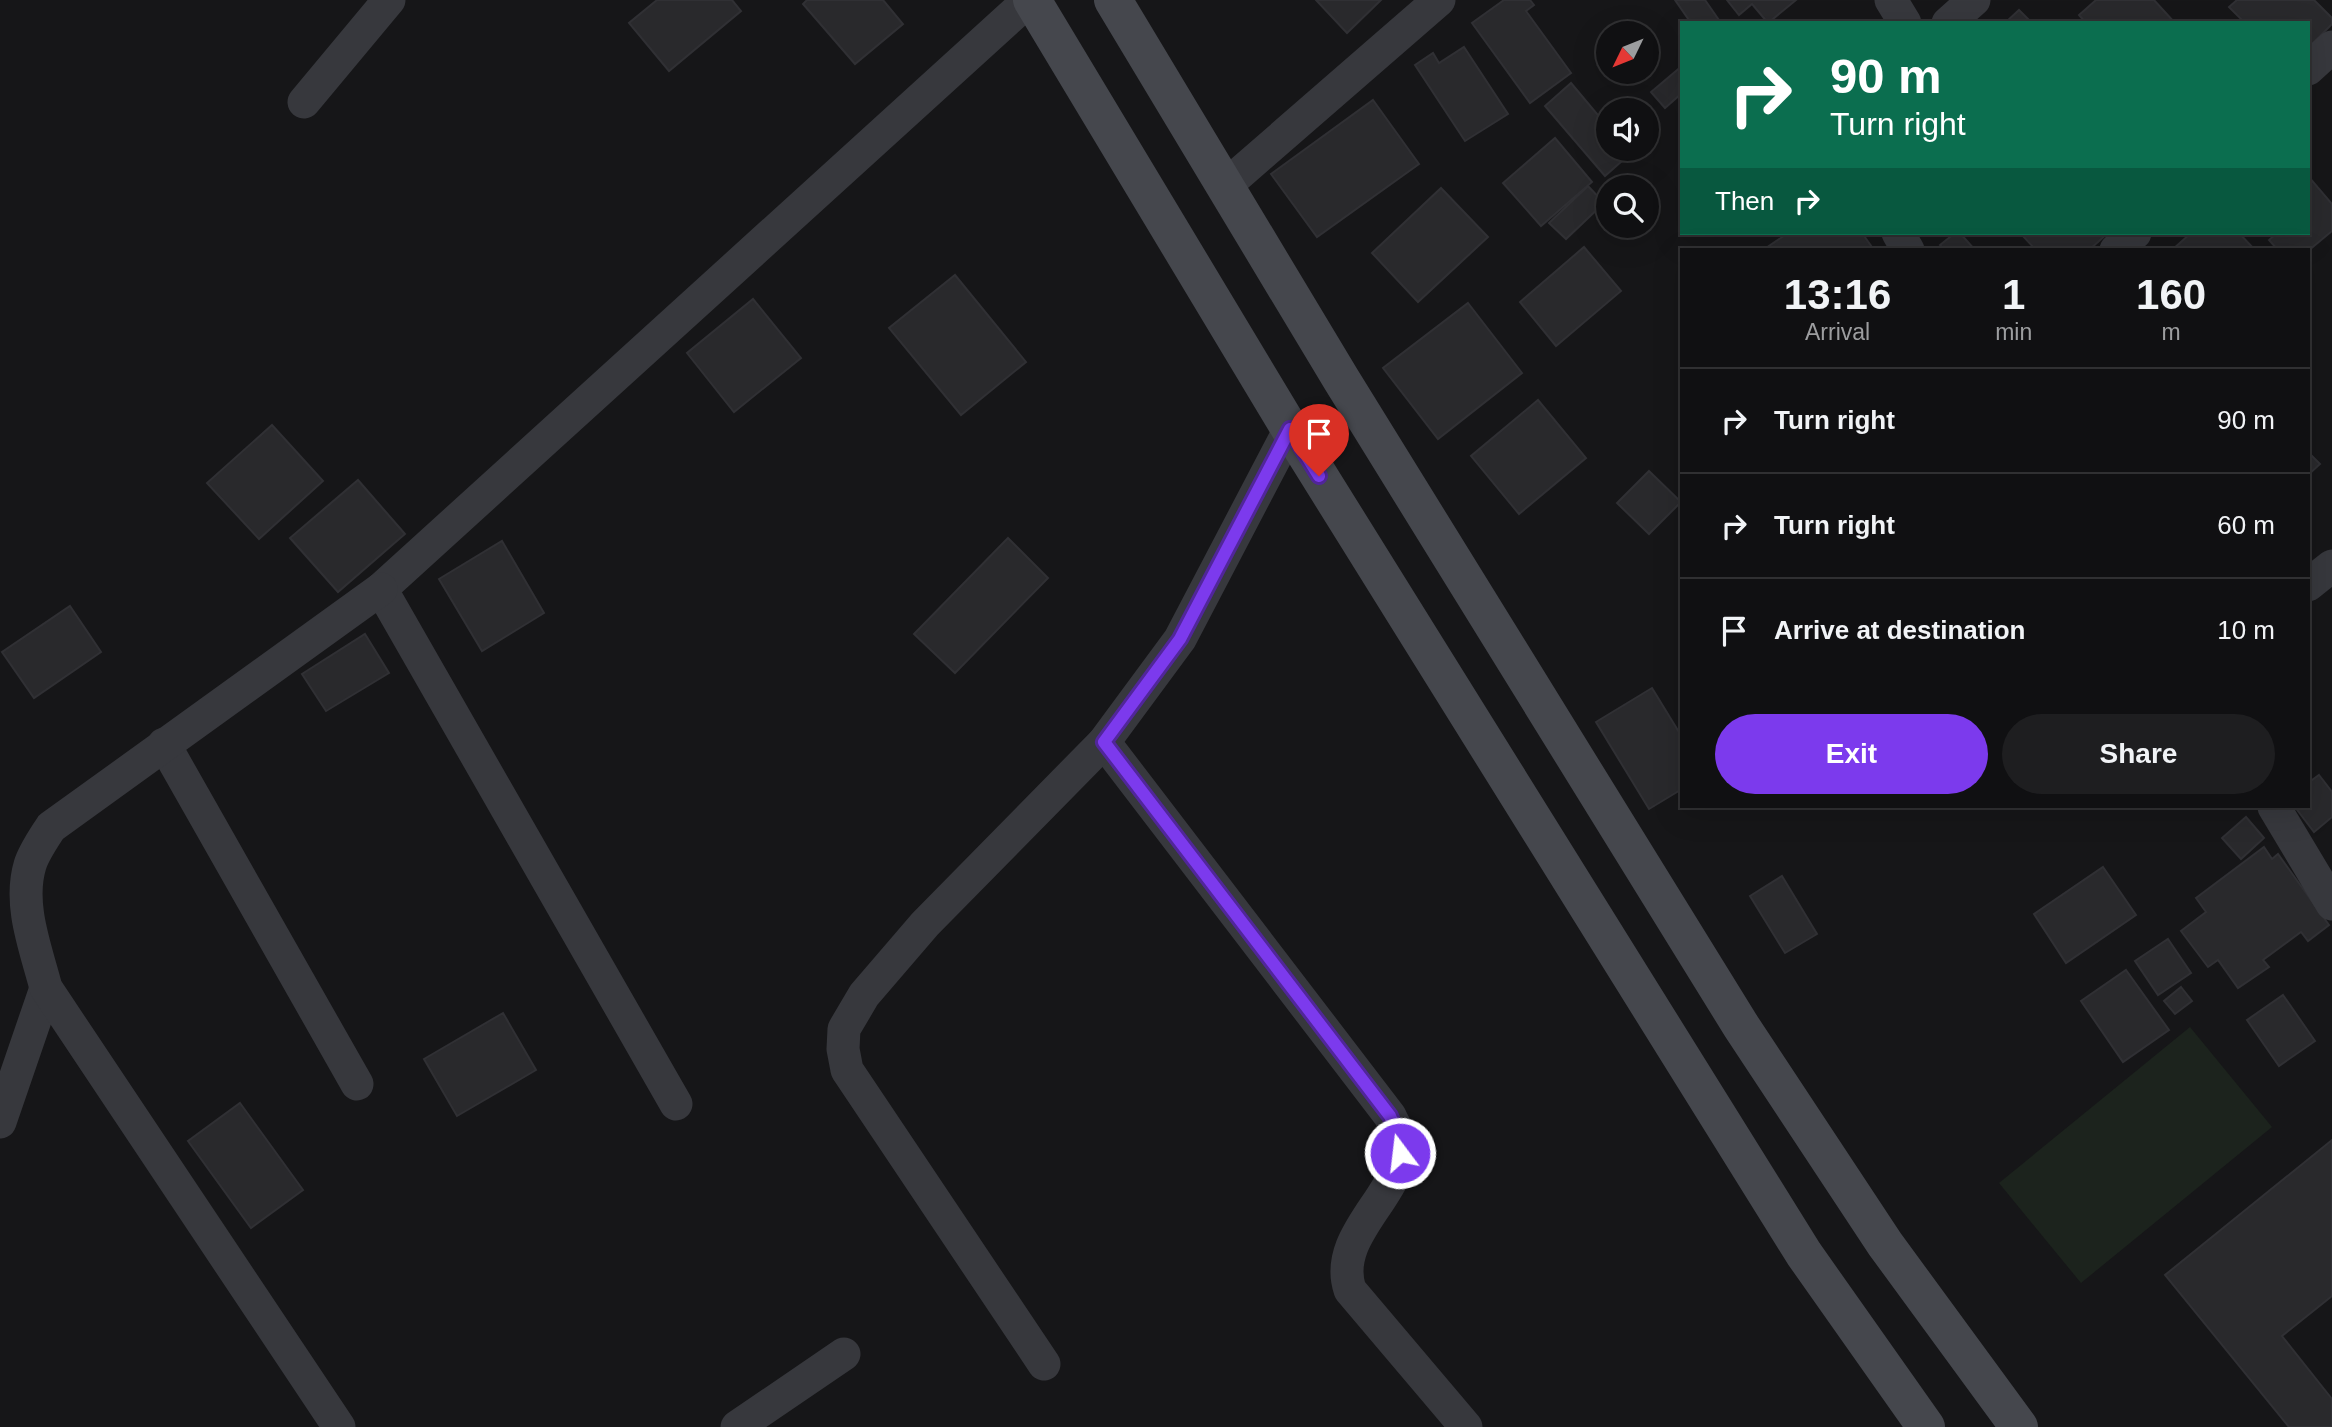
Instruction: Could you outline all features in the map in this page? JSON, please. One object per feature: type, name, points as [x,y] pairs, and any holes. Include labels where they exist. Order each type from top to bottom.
[{"type":"main road","points":[[1031,0],[1290,429],[1804,1254],[1926,1427]]},
{"type":"main road","points":[[1113,0],[1224,187],[1741,1026],[1885,1244],[2019,1427]]},
{"type":"street","points":[[304,102],[389,0]]},
{"type":"street","points":[[339,1427],[46,988],[29,925],[27,899],[30,864],[51,827],[381,589],[1031,0]]},
{"type":"street","points":[[1224,187],[1439,0]]},
{"type":"street","points":[[1891,0],[1904,21]]},
{"type":"street","points":[[1950,21],[1973,0]]},
{"type":"street","points":[[2310,67],[2332,47]]},
{"type":"street","points":[[2118,248],[2133,235]]},
{"type":"street","points":[[1044,1364],[847,1069],[842,1049],[844,1029],[864,995],[925,924],[1104,742],[1180,639],[1290,429]]},
{"type":"street","points":[[2310,582],[2332,566]]},
{"type":"street","points":[[381,589],[676,1104]]},
{"type":"street","points":[[1104,742],[1390,1116],[1399,1137],[1400,1153],[1390,1182],[1347,1256],[1345,1273],[1350,1290],[1466,1427]]},
{"type":"street","points":[[164,744],[357,1084]]},
{"type":"street","points":[[2275,808],[2332,904]]},
{"type":"street","points":[[0,1122],[46,988]]},
{"type":"street","points":[[737,1427],[844,1354]]},
{"type":"shaded area","points":[[2190,1027],[2272,1127],[2081,1283],[1999,1183]]},
{"type":"building","points":[[657,0],[732,0],[741,11],[669,71],[629,23]]},
{"type":"building","points":[[807,0],[883,0],[903,24],[855,64],[803,4]]},
{"type":"building","points":[[1316,0],[1381,0],[1347,33]]},
{"type":"building","points":[[1504,0],[1530,0],[1534,5],[1526,11],[1571,73],[1530,103],[1472,23]]},
{"type":"building","points":[[1675,0],[1705,0],[1720,21],[1690,21]]},
{"type":"building","points":[[1727,0],[1796,0],[1770,21],[1766,21],[1752,4],[1739,15]]},
{"type":"building","points":[[2096,0],[2154,0],[2173,21],[2084,21],[2079,15]]},
{"type":"building","points":[[2237,0],[2314,0],[2332,18],[2332,24],[2310,46],[2310,21],[2243,21],[2229,7]]},
{"type":"building","points":[[2019,10],[2030,21],[2007,21]]},
{"type":"building","points":[[1464,47],[1508,114],[1465,141],[1415,65],[1433,53],[1439,63]]},
{"type":"building","points":[[1680,68],[1680,95],[1665,108],[1651,92]]},
{"type":"building","points":[[1571,83],[1596,113],[1596,161],[1622,161],[1604,175],[1545,106]]},
{"type":"building","points":[[1373,100],[1419,164],[1317,237],[1271,174]]},
{"type":"building","points":[[1555,138],[1592,182],[1541,226],[1503,183]]},
{"type":"building","points":[[2310,178],[2332,204],[2332,231],[2310,249],[2276,248],[2269,240],[2275,235],[2310,235]]},
{"type":"building","points":[[1588,186],[1596,194],[1596,211],[1566,239],[1549,223]]},
{"type":"building","points":[[1441,188],[1488,237],[1418,302],[1372,253]]},
{"type":"building","points":[[1785,235],[1863,235],[1873,248],[1771,248],[1769,246]]},
{"type":"building","points":[[1952,235],[1962,235],[1973,248],[1943,248],[1940,245]]},
{"type":"building","points":[[2022,235],[2106,235],[2091,248],[2034,248]]},
{"type":"building","points":[[2189,235],[2241,235],[2253,248],[2174,248]]},
{"type":"building","points":[[1584,247],[1621,291],[1556,346],[1520,302]]},
{"type":"building","points":[[955,275],[1026,362],[961,415],[889,328]]},
{"type":"building","points":[[753,299],[801,358],[734,412],[687,353]]},
{"type":"building","points":[[1468,303],[1522,373],[1438,439],[1383,368]]},
{"type":"building","points":[[1538,400],[1586,458],[1519,514],[1471,456]]},
{"type":"building","points":[[272,425],[323,481],[259,539],[207,483]]},
{"type":"building","points":[[2310,454],[2320,464],[2310,473]]},
{"type":"building","points":[[1649,471],[1680,501],[1649,534],[1617,503]]},
{"type":"building","points":[[358,480],[405,534],[338,592],[290,538]]},
{"type":"building","points":[[1008,538],[1048,578],[955,673],[914,634]]},
{"type":"building","points":[[502,541],[544,613],[482,651],[439,579]]},
{"type":"building","points":[[70,606],[101,652],[34,698],[2,652]]},
{"type":"building","points":[[365,634],[389,673],[326,711],[302,674]]},
{"type":"building","points":[[1652,688],[1680,734],[1680,790],[1649,809],[1596,722]]},
{"type":"building","points":[[2319,775],[2332,792],[2332,817],[2314,832],[2296,808],[2310,808],[2310,782]]},
{"type":"building","points":[[2246,817],[2264,838],[2241,859],[2222,838]]},
{"type":"building","points":[[2264,847],[2272,859],[2278,854],[2329,925],[2308,941],[2301,932],[2263,960],[2269,967],[2238,988],[2218,960],[2208,967],[2181,931],[2206,912],[2196,898]]},
{"type":"building","points":[[2103,867],[2136,915],[2066,963],[2034,914]]},
{"type":"building","points":[[1782,876],[1817,934],[1785,953],[1750,896]]},
{"type":"building","points":[[2168,939],[2191,973],[2158,995],[2135,961]]},
{"type":"building","points":[[2126,970],[2169,1030],[2123,1062],[2081,1001]]},
{"type":"building","points":[[2181,987],[2192,1001],[2175,1014],[2164,1001]]},
{"type":"building","points":[[2283,995],[2315,1041],[2279,1066],[2247,1020]]},
{"type":"building","points":[[503,1013],[536,1070],[457,1116],[424,1059]]},
{"type":"building","points":[[240,1103],[303,1190],[251,1228],[188,1141]]},
{"type":"building","points":[[2332,1140],[2332,1296],[2282,1336],[2332,1399],[2332,1427],[2289,1427],[2165,1275]]},
{"type":"route","points":[[1319,476],[1290,429],[1180,639],[1104,742],[1390,1116],[1399,1137],[1400,1153]]}]
